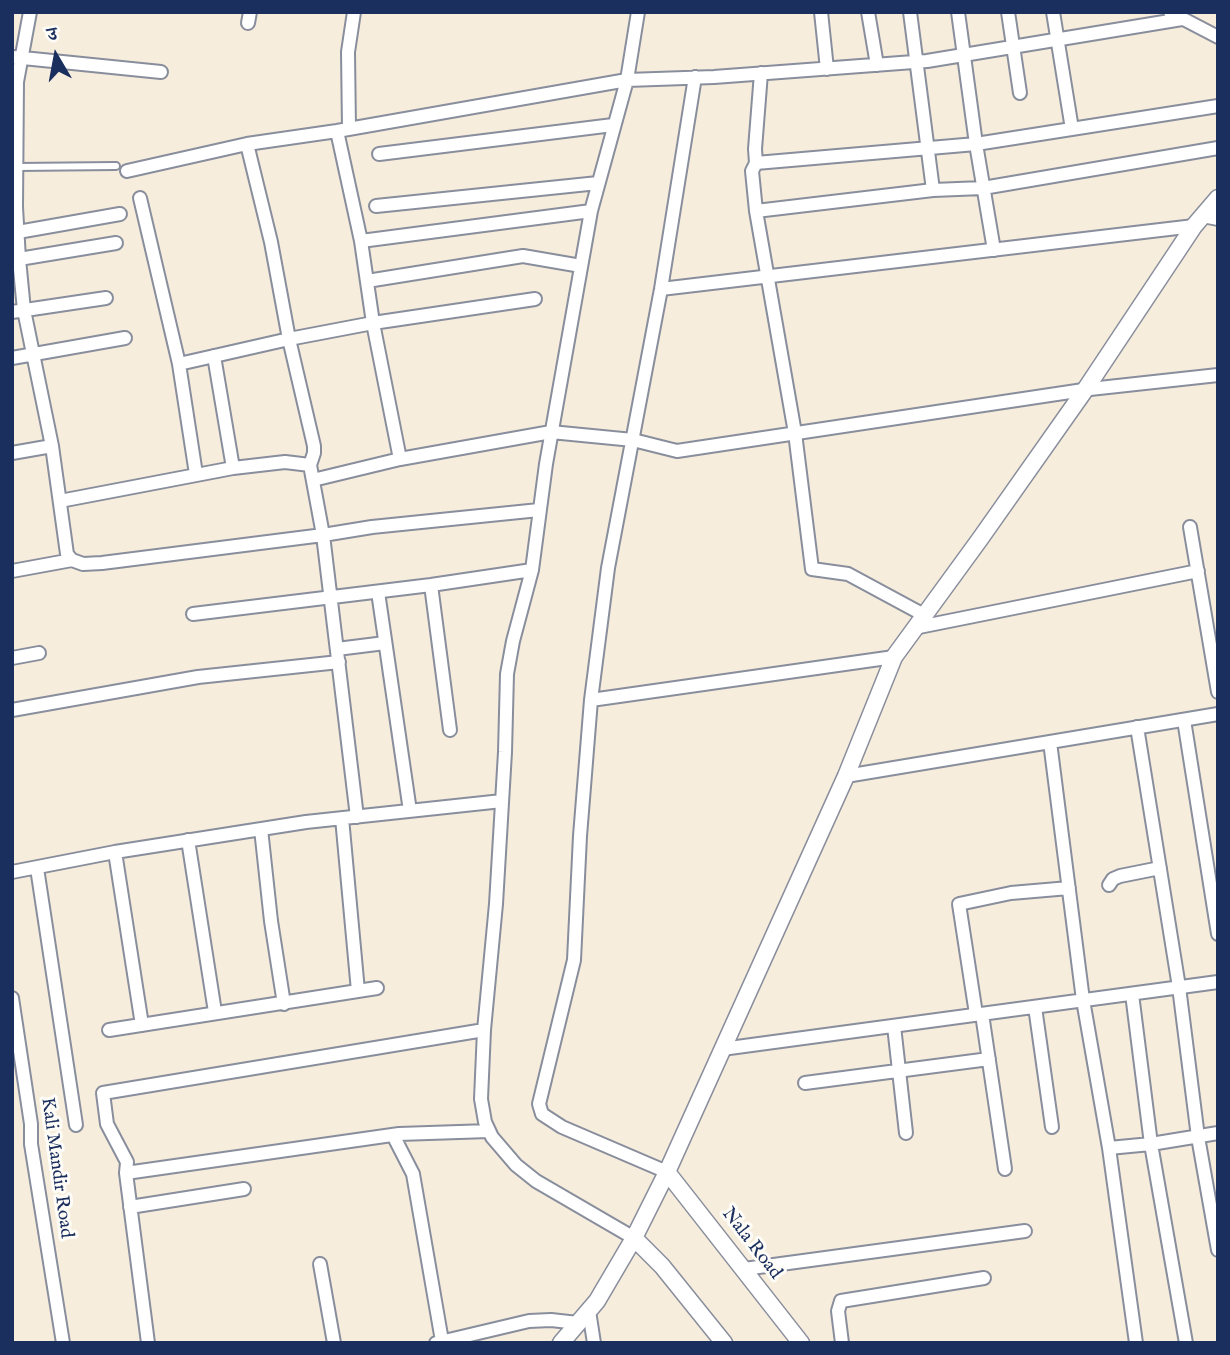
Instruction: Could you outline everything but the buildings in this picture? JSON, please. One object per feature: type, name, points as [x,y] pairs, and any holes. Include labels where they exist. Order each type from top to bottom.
[{"type":"street","points":[[30,12],[16,57],[18,311],[32,355],[52,446],[67,554],[72,560],[83,564],[102,563],[323,536],[372,527],[539,510]]},
{"type":"street","points":[[354,12],[348,52],[343,130],[373,323],[400,459]]},
{"type":"street","points":[[638,12],[627,80],[591,211],[551,432],[532,570],[506,674],[496,904],[484,1030],[481,1099],[485,1122],[502,1151],[536,1181],[636,1234],[724,1343]]},
{"type":"street","points":[[821,12],[827,69]]},
{"type":"street","points":[[868,12],[877,65]]},
{"type":"street","points":[[910,12],[933,190]]},
{"type":"street","points":[[958,12],[975,144],[994,250]]},
{"type":"street","points":[[1008,12],[1020,93]]},
{"type":"street","points":[[1053,12],[1072,129]]},
{"type":"street","points":[[122,168],[247,144],[343,130],[627,80],[915,62],[1058,40],[1176,16],[1218,37]]},
{"type":"street","points":[[16,57],[162,72]]},
{"type":"street","points":[[761,73],[756,163],[752,171],[756,211],[795,433],[812,569],[848,574],[919,622],[1198,571]]},
{"type":"street","points":[[664,1177],[562,1127],[542,1114],[539,1104],[574,960],[580,836],[591,700],[608,568],[661,289],[695,77]]},
{"type":"street","points":[[756,163],[975,144],[1218,106]]},
{"type":"street","points":[[379,154],[613,125]]},
{"type":"street","points":[[247,144],[271,242],[289,339],[314,446],[310,465],[323,536],[357,817]]},
{"type":"street","points":[[756,211],[933,190],[983,188],[1218,148]]},
{"type":"street","points":[[376,206],[598,183]]},
{"type":"street","points":[[140,198],[179,364],[196,474]]},
{"type":"street","points":[[561,1343],[584,1317],[636,1234],[664,1177],[846,776],[894,657],[1218,198]]},
{"type":"street","points":[[362,241],[591,211]]},
{"type":"street","points":[[18,232],[120,214]]},
{"type":"street","points":[[661,289],[994,250],[1205,220]]},
{"type":"street","points":[[16,260],[116,243]]},
{"type":"street","points":[[367,281],[523,256],[581,266]]},
{"type":"street","points":[[18,311],[106,298]]},
{"type":"street","points":[[179,364],[373,323],[535,299]]},
{"type":"street","points":[[12,358],[125,338]]},
{"type":"street","points":[[214,356],[233,468]]},
{"type":"street","points":[[313,480],[400,459],[551,432],[633,440],[677,451],[1085,390],[1218,375]]},
{"type":"street","points":[[12,453],[52,446]]},
{"type":"street","points":[[60,500],[233,468],[285,462],[310,465]]},
{"type":"street","points":[[1190,527],[1218,692]]},
{"type":"street","points":[[12,571],[72,560]]},
{"type":"street","points":[[193,614],[431,586],[532,570]]},
{"type":"street","points":[[431,586],[450,730]]},
{"type":"street","points":[[378,592],[410,811]]},
{"type":"street","points":[[337,649],[385,643]]},
{"type":"street","points":[[12,658],[39,653]]},
{"type":"street","points":[[591,700],[894,657]]},
{"type":"street","points":[[12,709],[198,677],[339,663]]},
{"type":"street","points":[[846,776],[1218,714]]},
{"type":"street","points":[[1184,720],[1218,934]]},
{"type":"street","points":[[1137,727],[1179,987],[1198,1137],[1218,1250]]},
{"type":"street","points":[[1050,742],[1083,1000],[1109,1148],[1136,1343]]},
{"type":"street","points":[[12,872],[115,852],[261,829],[502,801]]},
{"type":"street","points":[[342,818],[358,991]]},
{"type":"street","points":[[261,829],[284,1004]]},
{"type":"street","points":[[188,840],[215,1012]]},
{"type":"street","points":[[115,852],[142,1025]]},
{"type":"street","points":[[37,868],[76,1125]]},
{"type":"street","points":[[1109,885],[1113,879],[1120,876],[1160,869]]},
{"type":"street","points":[[982,1014],[976,1014],[959,904],[1011,893],[1069,888]]},
{"type":"street","points":[[722,1049],[1218,982]]},
{"type":"street","points":[[109,1030],[377,988]]},
{"type":"street","points":[[1132,994],[1151,1144],[1186,1343]]},
{"type":"street","name":"Kali Mandir Road","points":[[12,998],[31,1124],[33,1156],[63,1343]]},
{"type":"street","points":[[1035,1007],[1052,1127]]},
{"type":"street","points":[[982,1014],[1005,1169]]},
{"type":"street","points":[[894,1026],[906,1133]]},
{"type":"street","points":[[148,1343],[126,1173],[128,1162],[107,1124],[103,1093],[484,1030]]},
{"type":"street","points":[[806,1083],[989,1059]]},
{"type":"street","points":[[126,1173],[393,1135],[489,1131]]},
{"type":"street","points":[[1109,1148],[1218,1133]]},
{"type":"street","points":[[393,1135],[413,1174],[439,1342],[529,1321],[584,1317]]},
{"type":"street","name":"Nala Road","points":[[664,1177],[744,1269],[801,1343]]},
{"type":"street","points":[[130,1207],[244,1189]]},
{"type":"street","points":[[744,1269],[1025,1231]]},
{"type":"street","points":[[320,1264],[334,1343]]},
{"type":"street","points":[[842,1343],[838,1311],[841,1301],[984,1278]]},
{"type":"street","points":[[584,1317],[594,1343]]},
{"type":"lane","points":[[17,167],[122,168]]}]
